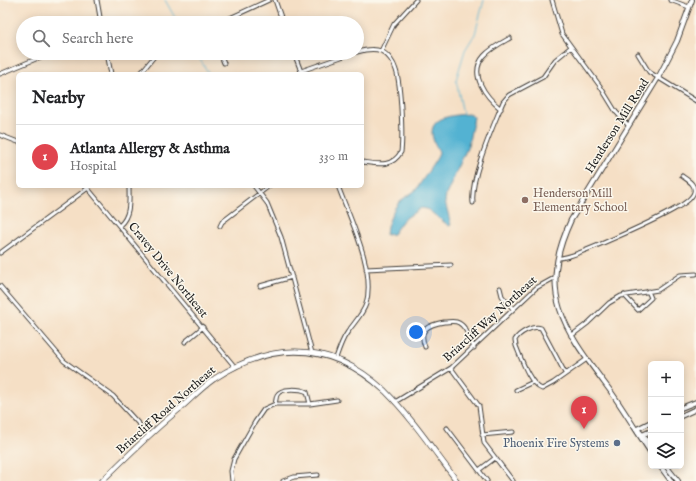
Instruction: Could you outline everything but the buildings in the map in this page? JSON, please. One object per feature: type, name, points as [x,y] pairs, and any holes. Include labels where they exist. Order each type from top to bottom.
[{"type":"main road","name":"Briarcliff Road Northeast","points":[[102,481],[149,435],[212,380],[235,367],[272,354],[312,352],[336,358],[363,374],[395,402],[457,481]]},
{"type":"street","points":[[97,0],[100,16]]},
{"type":"street","points":[[234,16],[269,0]]},
{"type":"street","points":[[275,0],[281,16]]},
{"type":"street","points":[[381,51],[394,24],[416,0]]},
{"type":"street","points":[[552,0],[558,23],[571,46],[600,86],[616,112],[628,125]]},
{"type":"street","points":[[670,0],[689,7]]},
{"type":"street","name":"Henderson Mill Road","points":[[648,442],[637,429],[571,336],[559,307],[556,290],[556,277],[562,239],[571,220],[658,78],[677,41],[692,0]]},
{"type":"street","points":[[501,109],[492,102],[482,88],[478,79],[480,62],[485,56],[510,38]]},
{"type":"street","points":[[473,203],[476,178],[501,109],[509,95],[543,77],[555,60],[571,46]]},
{"type":"street","points":[[364,52],[381,51],[392,60],[398,80],[401,152],[398,157],[387,164],[364,162]]},
{"type":"street","points":[[638,54],[642,64],[649,72],[696,101]]},
{"type":"street","points":[[0,74],[33,60]]},
{"type":"street","points":[[108,60],[111,72]]},
{"type":"street","points":[[142,72],[151,60]]},
{"type":"street","points":[[297,60],[301,72],[334,60]]},
{"type":"street","points":[[0,135],[16,141]]},
{"type":"street","points":[[559,258],[571,256],[599,244],[673,210],[686,202],[695,190],[690,182],[682,176]]},
{"type":"street","points":[[0,253],[86,188]]},
{"type":"street","name":"Cravey Drive Northeast","points":[[88,188],[120,225],[235,367]]},
{"type":"street","points":[[120,225],[127,215],[130,204],[129,188]]},
{"type":"street","points":[[255,188],[267,203],[281,237],[312,352]]},
{"type":"street","points":[[220,226],[222,222],[267,188]]},
{"type":"street","points":[[336,358],[346,334],[366,304],[368,292],[366,269],[339,188]]},
{"type":"street","points":[[366,269],[451,265]]},
{"type":"street","points":[[571,336],[588,323],[609,303],[624,295],[658,290],[680,275],[696,274]]},
{"type":"street","points":[[260,286],[292,277]]},
{"type":"street","name":"Briarcliff Way Northeast","points":[[395,402],[451,368],[540,285],[556,277]]},
{"type":"street","points":[[0,286],[64,361],[113,396],[149,435]]},
{"type":"street","points":[[500,288],[502,296],[513,310]]},
{"type":"street","points":[[624,295],[638,310],[651,298],[648,291]]},
{"type":"street","points":[[425,347],[423,336],[427,327],[432,324],[459,321],[464,327],[474,348]]},
{"type":"street","points":[[537,322],[538,326],[542,328],[545,333],[565,373]]},
{"type":"street","points":[[538,326],[519,335],[515,340],[516,346],[533,382],[538,387],[545,389],[565,373],[587,359]]},
{"type":"street","points":[[185,342],[203,327]]},
{"type":"street","points":[[451,368],[479,406],[484,443],[513,481]]},
{"type":"street","points":[[516,390],[533,382]]},
{"type":"street","points":[[275,404],[277,394],[281,391],[302,389],[307,392],[310,404]]},
{"type":"street","points":[[232,481],[231,471],[234,458],[261,412],[275,404],[310,404],[337,400]]},
{"type":"street","points":[[684,407],[696,402]]},
{"type":"street","points":[[684,415],[696,409]]},
{"type":"street","points":[[637,429],[648,424]]},
{"type":"street","points":[[447,428],[487,481]]},
{"type":"street","points":[[482,434],[513,432]]},
{"type":"street","points":[[642,435],[648,432]]},
{"type":"street","name":"Henderson Mill Road","points":[[642,435],[648,447]]},
{"type":"street","points":[[478,470],[495,458]]},
{"type":"street","points":[[662,469],[671,481]]},
{"type":"street","points":[[668,469],[678,481]]},
{"type":"street","points":[[283,481],[294,478],[318,476]]},
{"type":"water","points":[[471,114],[474,117],[468,146],[446,195],[445,201],[451,225],[449,226],[427,209],[421,208],[403,220],[393,234],[386,235],[387,226],[394,209],[400,201],[416,190],[437,158],[439,152],[432,133],[433,126],[437,121],[444,118]]},
{"type":"waterway","points":[[165,0],[174,16]]},
{"type":"waterway","points":[[463,114],[456,80],[465,50],[475,34],[484,0]]},
{"type":"waterway","points":[[200,60],[208,72]]},
{"type":"place","name":"Henderson Mill Elementary School","points":[[525,200]]},
{"type":"place","name":"Atlanta Allergy & Asthma","points":[[584,429]]},
{"type":"place","name":"Phoenix Fire Systems","points":[[617,443]]}]
